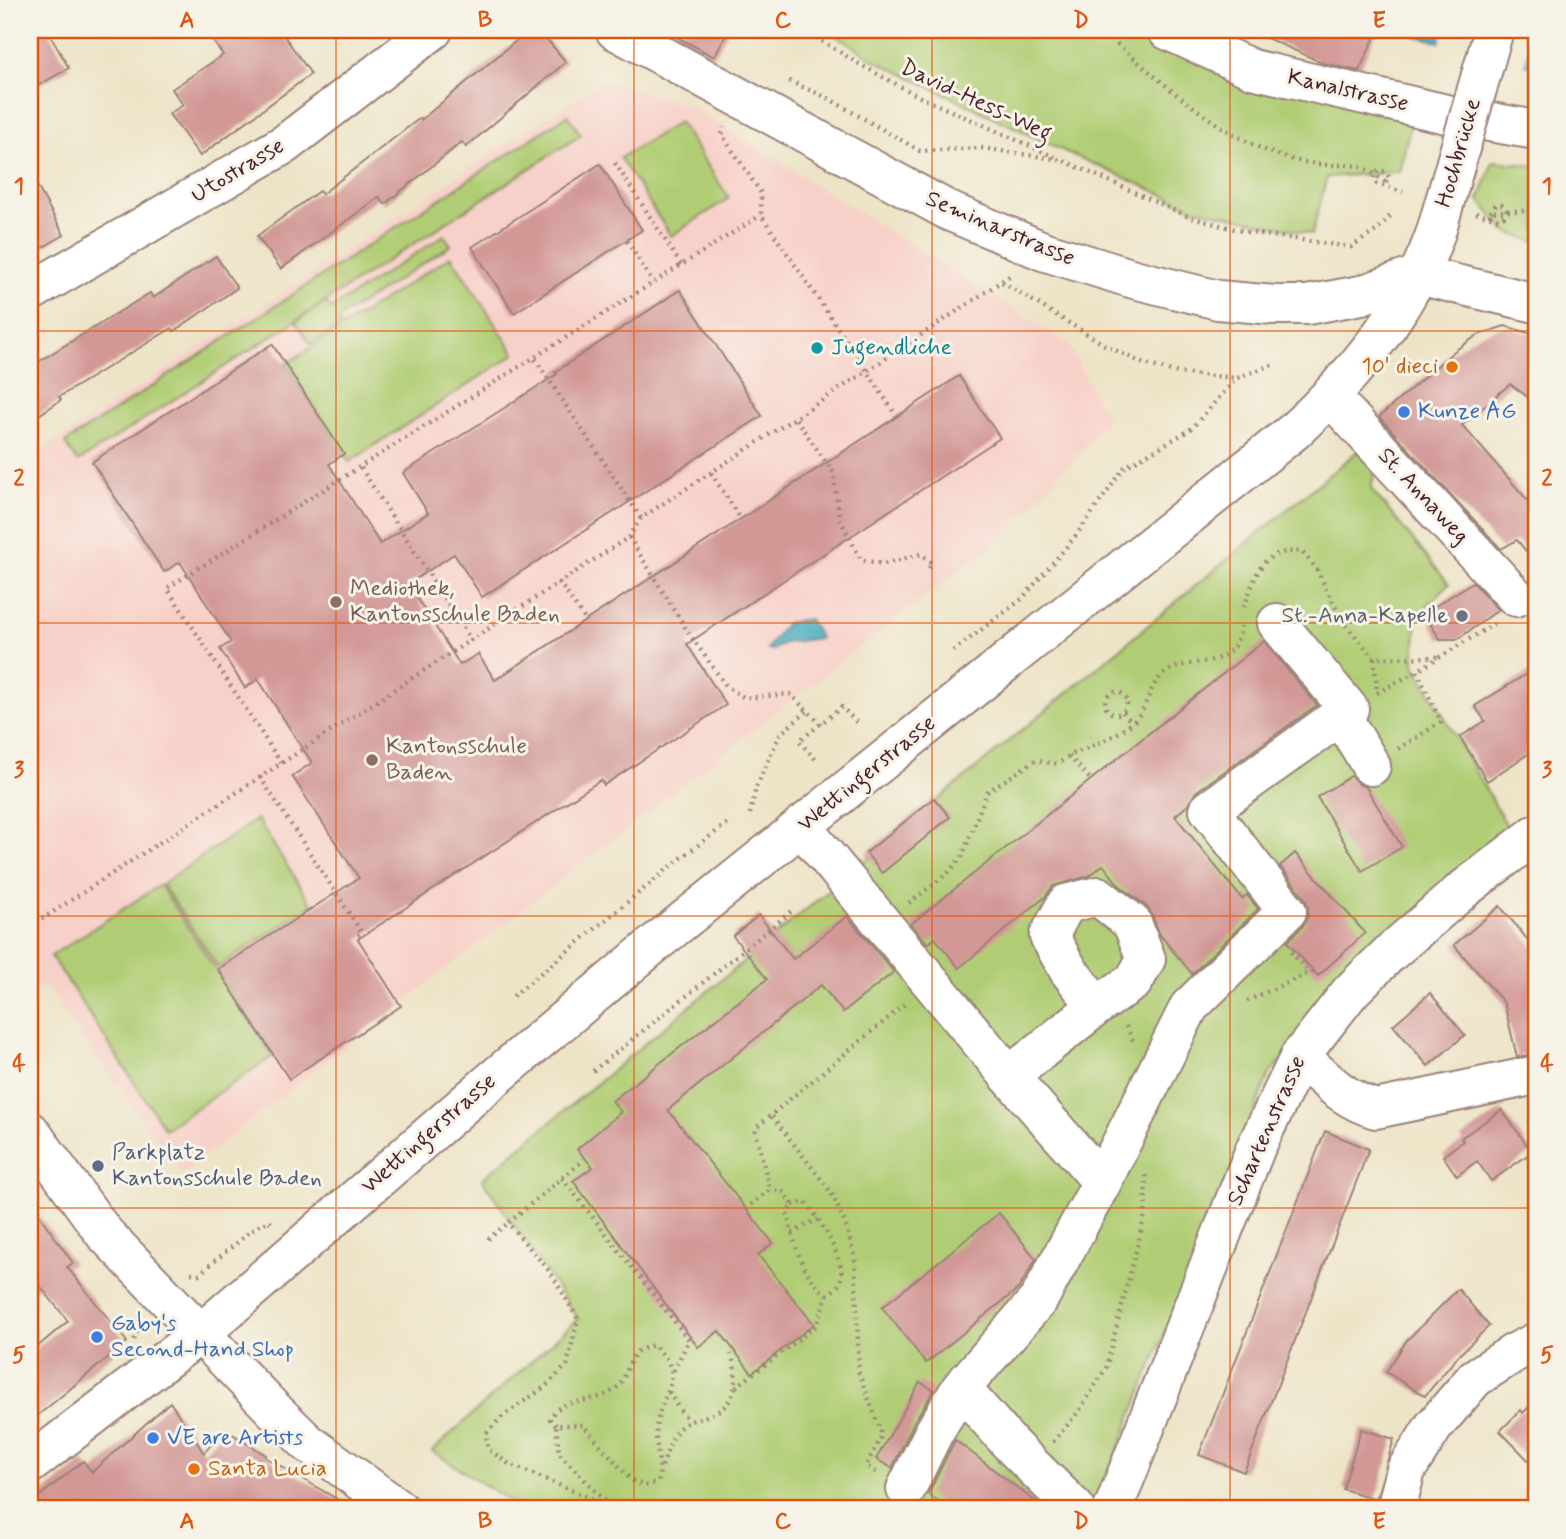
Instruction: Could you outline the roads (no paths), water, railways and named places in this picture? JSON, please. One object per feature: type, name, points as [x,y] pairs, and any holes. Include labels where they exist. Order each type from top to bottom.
[{"type":"main road","name":"Utostrasse","points":[[30,292],[285,144],[433,30]]},
{"type":"main road","name":"Seminarstrasse","points":[[615,30],[951,212],[1043,251],[1134,279],[1218,300],[1307,305],[1361,295],[1418,275]]},
{"type":"main road","name":"Kanalstrasse","points":[[1167,30],[1252,69],[1455,116],[1536,130]]},
{"type":"main road","name":"Hochbrücke","points":[[1418,275],[1436,232],[1494,30]]},
{"type":"main road","points":[[1418,275],[1536,303]]},
{"type":"main road","name":"Wettingerstrasse","points":[[30,1464],[201,1333],[491,1081],[658,941],[1293,432],[1330,396],[1370,350],[1418,275]]},
{"type":"main road","name":"St. Annaweg","points":[[1330,396],[1516,597]]},
{"type":"main road","points":[[1253,620],[1356,706],[1371,766]]},
{"type":"main road","points":[[906,1489],[934,1433],[961,1388],[1039,1299],[1102,1182],[1189,1007],[1287,911],[1209,810],[1356,706]]},
{"type":"main road","points":[[802,826],[1009,1076],[1102,1182]]},
{"type":"main road","name":"Schartenstrasse","points":[[1113,1509],[1256,1147],[1300,1056],[1350,991],[1391,952],[1475,880],[1536,834]]},
{"type":"main road","points":[[1009,1076],[1097,1006]]},
{"type":"main road","points":[[1300,1056],[1340,1093],[1376,1109],[1536,1074]]},
{"type":"main road","points":[[30,1131],[104,1233],[308,1443],[399,1509]]},
{"type":"main road","points":[[1396,1509],[1406,1470],[1434,1426],[1475,1378],[1536,1342]]},
{"type":"main road","points":[[961,1388],[1012,1446],[1076,1509]]},
{"type":"water","points":[[1403,30],[1536,30],[1536,67],[1417,36]]},
{"type":"water","points":[[809,619],[820,638],[784,643],[773,650],[767,649],[786,623]]},
{"type":"place","name":"Jugendliche","points":[[817,348]]},
{"type":"place","name":"10' dieci","points":[[1452,367]]},
{"type":"place","name":"Kunze AG","points":[[1404,412]]},
{"type":"place","name":"Mediothek, Kantonsschule Baden","points":[[336,602]]},
{"type":"place","name":"St.-Anna-Kapelle","points":[[1462,616]]},
{"type":"place","name":"Kantonsschule Baden","points":[[372,760]]},
{"type":"place","name":"Parkplatz Kantonsschule Baden","points":[[98,1166]]},
{"type":"place","name":"Gaby's Second-Hand Shop","points":[[97,1337]]},
{"type":"place","name":"VE are Artists","points":[[153,1438]]},
{"type":"place","name":"Santa Lucia","points":[[194,1469]]}]
